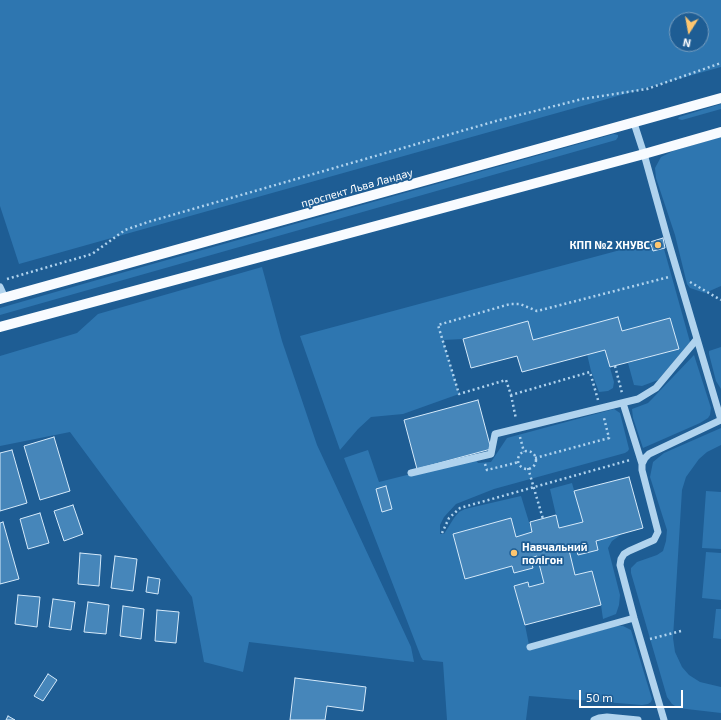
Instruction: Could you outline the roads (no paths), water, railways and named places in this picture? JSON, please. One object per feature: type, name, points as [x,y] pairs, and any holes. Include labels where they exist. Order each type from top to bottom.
[{"type":"main road","name":"проспект Льва Ландау","points":[[2,299],[721,98]]},
{"type":"main road","points":[[0,327],[721,132]]},
{"type":"lane","points":[[634,123],[721,420],[649,454],[642,461]]},
{"type":"lane","points":[[0,287],[2,299]]},
{"type":"lane","points":[[411,474],[491,454],[496,434],[638,399],[656,388],[697,339]]},
{"type":"lane","points":[[624,402],[642,461],[642,470],[658,532],[654,540],[628,550],[621,559],[620,565],[664,720]]},
{"type":"lane","points":[[530,648],[634,618]]},
{"type":"lane","points":[[594,720],[607,717],[638,720]]},
{"type":"place","name":"КПП №2 ХНУВС","points":[[658,245]]},
{"type":"place","name":"Навчальний полігон","points":[[514,553]]}]
